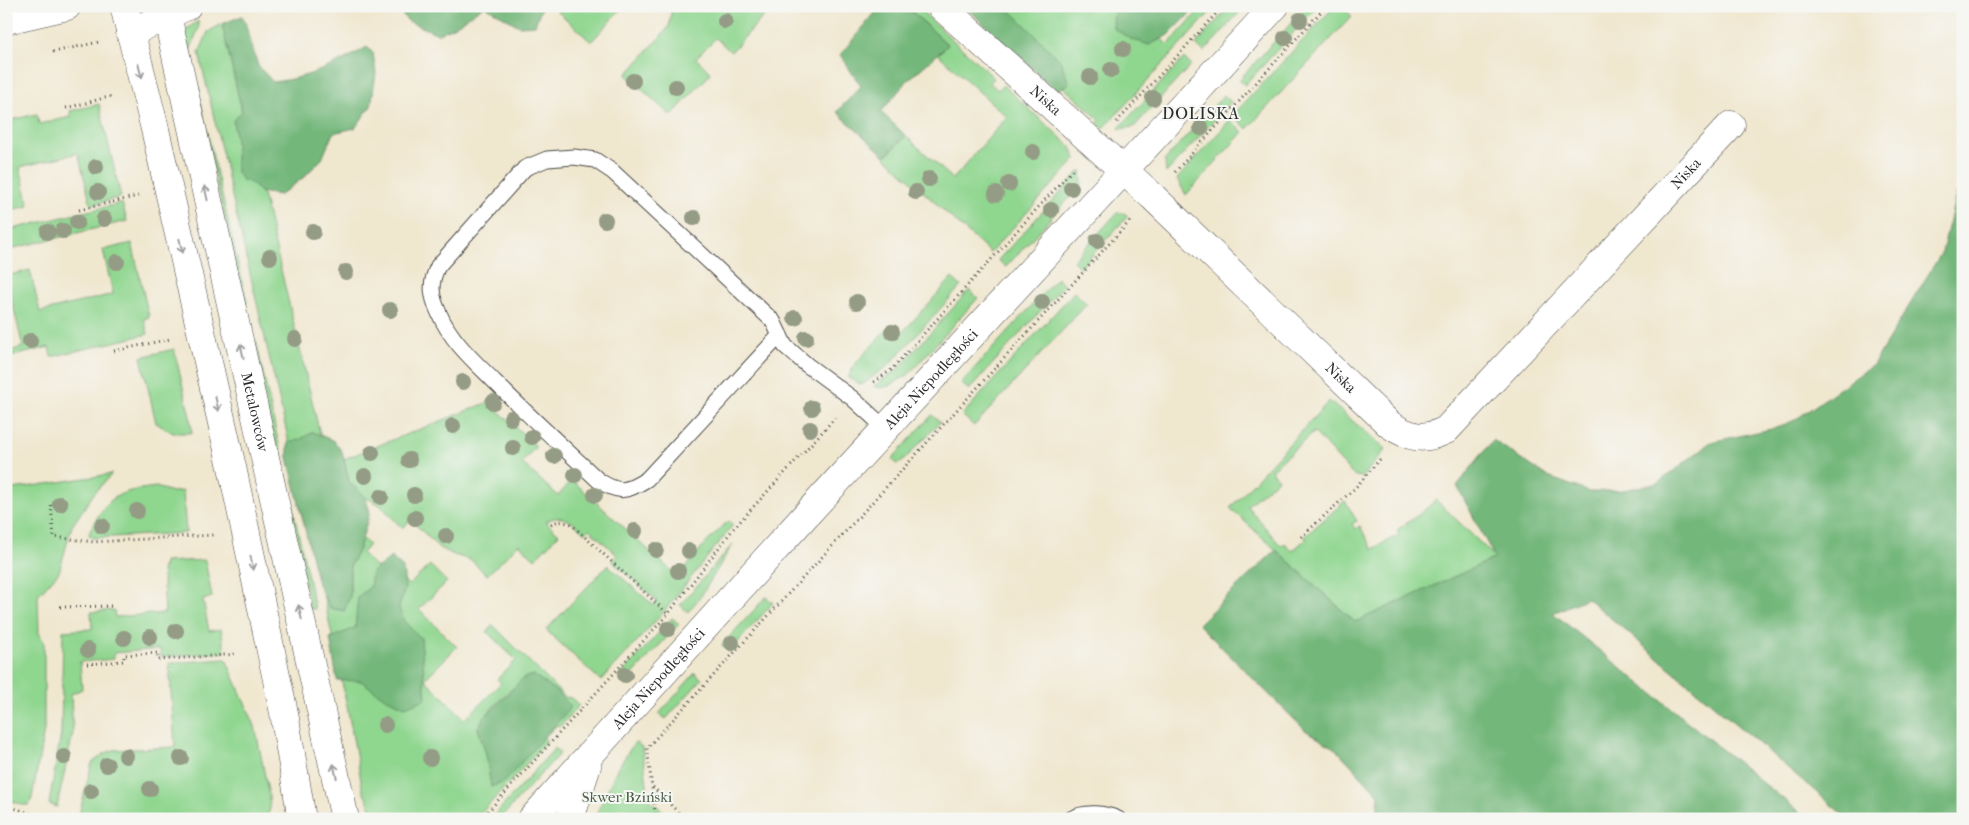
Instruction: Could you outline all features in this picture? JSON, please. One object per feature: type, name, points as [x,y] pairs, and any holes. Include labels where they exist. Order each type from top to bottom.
[{"type":"street","points":[[6,20],[67,6]]},
{"type":"street","points":[[124,6],[154,125],[232,468],[284,713],[302,819]]},
{"type":"street","name":"Niska","points":[[941,6],[1152,196],[1389,424],[1403,434],[1433,436],[1446,430],[1731,125]]},
{"type":"street","name":"Aleja Niepodległości","points":[[532,819],[886,429],[1275,6]]},
{"type":"street","points":[[130,33],[173,10]]},
{"type":"street","name":"Metalowców","points":[[173,10],[345,819]]},
{"type":"street","name":"Aleja Niepodległości","points":[[570,819],[591,755]]},
{"type":"lane","points":[[780,335],[647,479],[632,489],[611,489],[598,480],[516,403],[457,344],[440,315],[432,290],[432,279],[438,266],[525,168],[547,159],[574,157],[595,160],[613,172],[773,321],[780,335],[785,346],[839,388],[886,429]]},
{"type":"lane","points":[[1071,819],[1084,814],[1100,814],[1118,819]]},
{"type":"path","points":[[1114,125],[1223,6]]},
{"type":"path","points":[[1170,177],[1326,6]]},
{"type":"path","points":[[53,52],[101,41]]},
{"type":"path","points":[[66,108],[114,95]]},
{"type":"path","points":[[79,210],[146,195]]},
{"type":"path","points":[[656,819],[647,748],[1134,216]]},
{"type":"path","points":[[114,351],[154,342]]},
{"type":"path","points":[[1301,537],[1355,488],[1387,451]]},
{"type":"path","points":[[51,505],[54,537],[94,542],[214,535]]},
{"type":"path","points":[[551,524],[555,522],[571,524],[668,614]]},
{"type":"path","points":[[60,607],[114,606]]},
{"type":"path","points":[[87,664],[124,662],[124,655],[158,653],[158,660],[238,654]]},
{"type":"path","points":[[481,819],[610,680]]},
{"type":"path","points":[[652,787],[685,819]]},
{"type":"path","points":[[6,805],[46,819]]},
{"type":"green space","points":[[395,6],[484,6],[455,26],[438,34],[408,21]]},
{"type":"green space","points":[[485,6],[542,6],[535,25],[519,26]]},
{"type":"green space","points":[[552,6],[624,6],[591,42]]},
{"type":"green space","points":[[672,6],[773,6],[731,52],[716,38],[696,58],[711,73],[671,116],[626,75],[669,27]]},
{"type":"green space","points":[[876,6],[906,6],[948,45],[907,81],[881,112],[906,136],[885,156],[837,112],[861,86],[840,55],[875,13]]},
{"type":"green space","points":[[906,6],[916,6],[994,78],[990,83],[998,90],[1003,85],[1071,147],[1076,159],[990,253],[885,157],[906,136],[953,179],[1007,117],[938,54],[948,45]]},
{"type":"green space","points":[[964,6],[1010,6],[1010,10],[1060,60],[1069,83],[1057,91]]},
{"type":"green space","points":[[973,6],[1126,6],[1168,45],[1203,6],[1216,6],[1103,129],[1097,123],[1100,120]]},
{"type":"green space","points":[[1114,6],[1197,6],[1169,35],[1149,45],[1131,39],[1113,28]]},
{"type":"green space","points":[[1230,6],[1245,6],[1204,52],[1196,44]]},
{"type":"green space","points":[[1307,6],[1318,6],[1245,85],[1239,80]]},
{"type":"green space","points":[[1335,6],[1342,6],[1352,16],[1247,129],[1233,115]]},
{"type":"green space","points":[[242,16],[258,66],[273,82],[322,70],[367,47],[373,53],[376,73],[371,106],[355,128],[333,133],[322,159],[303,178],[280,195],[260,192],[251,183],[242,180],[236,171],[236,143],[233,120],[242,111],[222,24]]},
{"type":"green space","points":[[198,21],[199,27],[189,53],[247,303],[243,304],[184,35],[187,29]]},
{"type":"green space","points":[[222,24],[260,192],[263,194],[328,468],[344,611],[350,596],[350,566],[359,549],[362,538],[369,545],[362,553],[378,569],[386,562],[409,585],[430,565],[447,582],[419,609],[457,647],[425,679],[465,719],[501,683],[497,679],[516,660],[487,632],[493,625],[565,697],[571,698],[579,705],[560,727],[557,725],[543,738],[547,741],[476,819],[379,819],[372,810],[363,791],[310,533],[199,53],[208,32]],"holes":[[[534,675],[564,699],[490,780],[486,754],[478,728],[495,705],[511,690]]]},
{"type":"green space","points":[[1184,58],[1191,65],[1134,127],[1120,129],[1119,128]]},
{"type":"green space","points":[[1224,95],[1231,102],[1166,173],[1165,160]]},
{"type":"green space","points":[[99,104],[121,197],[91,205],[78,153],[20,167],[29,206],[6,211],[6,121],[37,114],[39,124],[71,117],[70,111]]},
{"type":"green space","points":[[1230,120],[1243,132],[1186,195],[1177,179]]},
{"type":"green space","points":[[1081,170],[1082,184],[1006,267],[998,260]]},
{"type":"green space","points":[[1963,183],[1963,819],[1848,819],[1587,598],[1553,613],[1808,819],[1377,819],[1379,795],[1337,750],[1305,730],[1198,624],[1276,550],[1355,622],[1495,558],[1457,486],[1493,440],[1548,477],[1590,492],[1624,490],[1658,483],[1711,442],[1776,428],[1795,420],[1873,365],[1942,252],[1956,195]]},
{"type":"green space","points":[[122,203],[127,221],[6,250],[6,223],[8,230]]},
{"type":"green space","points":[[1117,213],[1124,213],[1128,216],[1080,268],[1073,261]]},
{"type":"green space","points":[[132,243],[149,317],[144,319],[148,334],[51,357],[49,347],[6,358],[6,352],[23,347],[6,276],[30,270],[40,312],[113,294],[103,250]]},
{"type":"green space","points":[[952,278],[961,286],[890,364],[862,385],[848,378],[854,365],[892,324],[902,333]]},
{"type":"green space","points":[[1057,278],[1064,285],[969,390],[961,383]]},
{"type":"green space","points":[[969,290],[978,298],[908,375],[889,386],[881,388],[874,386],[898,369]]},
{"type":"green space","points":[[1074,292],[1087,304],[974,426],[962,415]]},
{"type":"green space","points":[[256,341],[315,609],[310,609],[252,342]]},
{"type":"green space","points":[[174,349],[192,433],[173,433],[156,423],[141,357]]},
{"type":"green space","points":[[1329,401],[1386,449],[1362,477],[1354,476],[1314,432],[1271,470],[1278,479],[1247,506],[1281,546],[1285,543],[1292,551],[1306,539],[1305,536],[1345,501],[1357,521],[1352,524],[1355,529],[1360,526],[1372,549],[1399,535],[1397,530],[1436,500],[1496,558],[1355,622],[1230,508]]},
{"type":"green space","points":[[489,402],[536,446],[522,463],[558,496],[572,480],[678,577],[702,547],[725,524],[729,521],[733,525],[662,614],[601,681],[546,630],[608,565],[653,605],[657,601],[612,561],[617,555],[589,529],[585,533],[567,520],[562,518],[552,519],[546,522],[559,534],[535,559],[519,544],[487,575],[471,560],[454,555],[438,547],[411,520],[402,528],[380,505],[365,497],[349,482],[344,459]]},
{"type":"green space","points":[[932,415],[940,422],[902,462],[897,464],[892,459]]},
{"type":"green space","points":[[313,432],[334,441],[342,452],[349,482],[365,497],[370,512],[359,549],[350,566],[350,596],[344,611],[330,608],[318,584],[288,457],[288,443],[301,439]]},
{"type":"green space","points":[[112,474],[95,492],[72,526],[59,572],[38,595],[39,633],[44,642],[44,730],[32,798],[29,805],[22,805],[6,799],[6,490]]},
{"type":"green space","points":[[156,487],[172,492],[183,491],[186,533],[93,538],[89,535],[92,526],[103,509],[115,497],[129,491]]},
{"type":"green space","points":[[733,544],[701,596],[688,612],[680,605]]},
{"type":"green space","points":[[391,557],[403,568],[405,588],[399,608],[404,621],[421,638],[426,699],[405,707],[385,698],[361,681],[337,680],[330,638],[355,628],[358,597],[370,587],[372,572]]},
{"type":"green space","points":[[205,560],[212,597],[203,600],[209,631],[221,629],[225,652],[161,657],[160,649],[114,653],[114,659],[80,662],[82,689],[71,694],[73,733],[57,807],[49,804],[61,734],[63,631],[92,629],[91,612],[114,610],[115,617],[165,613],[162,566],[164,566],[164,562]]},
{"type":"green space","points":[[766,597],[773,603],[729,652],[722,645]]},
{"type":"green space","points":[[672,618],[679,624],[626,682],[620,676]]},
{"type":"green space","points":[[226,659],[255,726],[269,796],[270,809],[266,819],[80,819],[81,816],[79,815],[92,763],[105,753],[114,750],[175,747],[169,663]]},
{"type":"green space","points":[[695,673],[702,679],[666,719],[659,714]]},
{"type":"green space","points":[[534,675],[560,694],[571,707],[504,782],[491,787],[486,754],[478,728],[483,719],[521,680]]},
{"type":"green space","name":"Skwer Bziński","points":[[635,742],[642,747],[649,799],[672,819],[594,819],[617,769]]},
{"type":"green space","points":[[555,748],[560,753],[500,819],[491,819]]},
{"type":"district","name":"DOLISKA","points":[[1201,113]]}]
